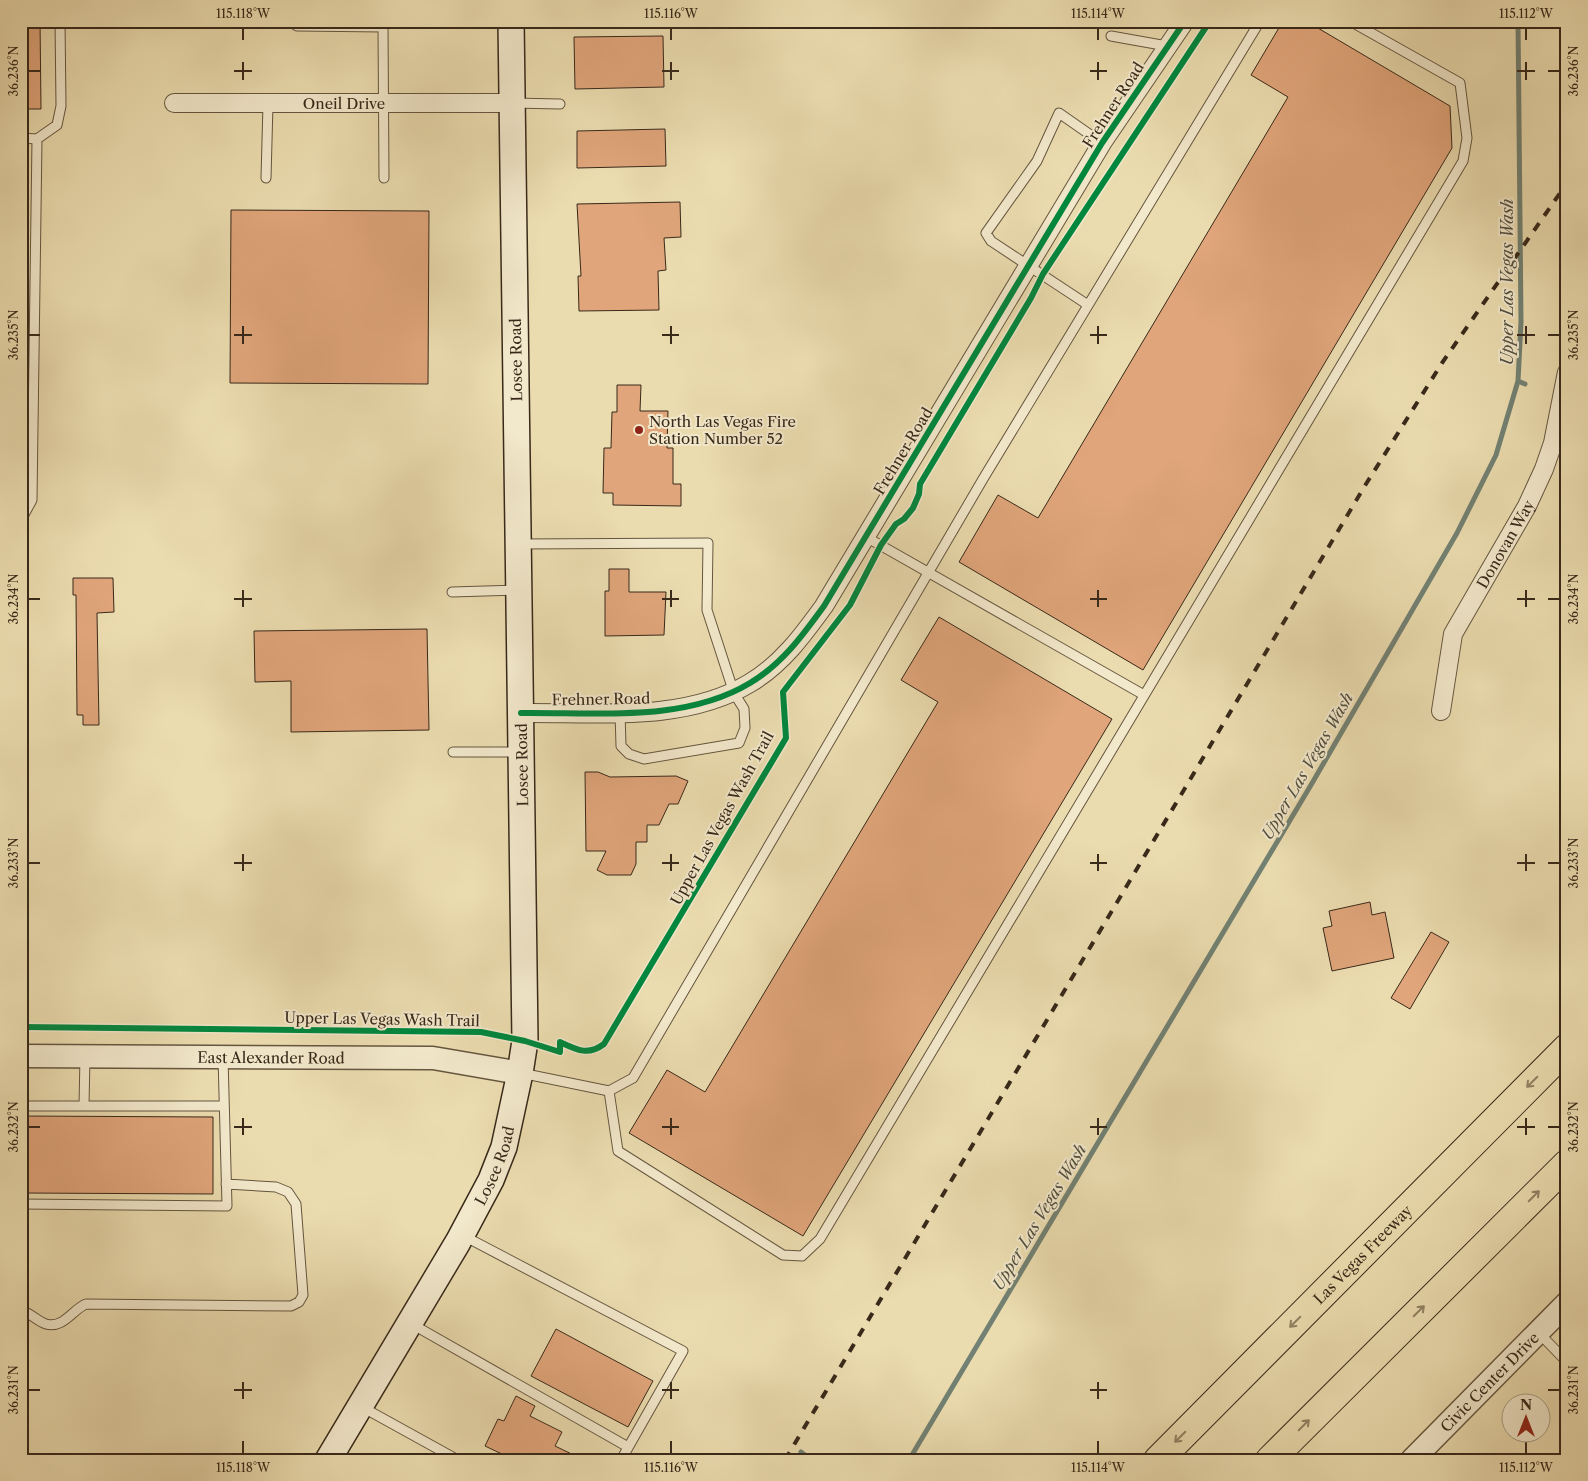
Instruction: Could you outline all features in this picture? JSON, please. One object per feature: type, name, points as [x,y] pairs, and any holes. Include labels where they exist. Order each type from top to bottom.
[{"type":"highway","name":"Las Vegas Freeway","points":[[1158,1460],[1567,1048]]},
{"type":"highway","points":[[1270,1460],[1567,1164]]},
{"type":"main road","name":"Losee Road","points":[[328,1460],[462,1234],[491,1180],[504,1147],[520,1073],[525,1022],[511,21]]},
{"type":"street","name":"Frehner Road","points":[[522,713],[620,712],[689,707],[734,693],[769,670],[803,636],[824,606],[866,537],[1102,143],[1185,21]]},
{"type":"street","name":"Oneil Drive","points":[[174,103],[512,103]]},
{"type":"street","name":"Donovan Way","points":[[1441,711],[1453,634],[1527,506],[1544,469],[1553,443],[1567,372]]},
{"type":"street","name":"East Alexander Road","points":[[21,1056],[433,1058],[520,1073]]},
{"type":"street","name":"Civic Center Drive","points":[[1412,1460],[1567,1303]]},
{"type":"lane","points":[[21,138],[37,139],[57,124],[61,106],[60,21]]},
{"type":"lane","points":[[290,21],[297,26],[382,27],[384,178]]},
{"type":"lane","points":[[520,1073],[609,1091],[633,1078],[929,571],[1260,21]]},
{"type":"lane","points":[[609,1091],[618,1150],[782,1255],[802,1256],[820,1240],[1463,161],[1467,138],[1460,83],[1350,21]]},
{"type":"lane","points":[[1111,36],[1167,46]]},
{"type":"lane","points":[[512,103],[560,104]]},
{"type":"lane","points":[[266,178],[268,104]]},
{"type":"lane","points":[[1088,305],[991,241],[986,233],[1037,161],[1058,113],[1102,143]]},
{"type":"lane","points":[[21,520],[32,500],[37,139]]},
{"type":"lane","points":[[866,537],[929,571],[1144,695]]},
{"type":"lane","points":[[519,544],[708,543],[707,610],[734,693],[744,709],[745,728],[739,743],[665,757],[644,759],[629,754],[621,746],[620,712]]},
{"type":"lane","points":[[452,592],[520,590]]},
{"type":"lane","points":[[453,752],[522,752]]},
{"type":"lane","points":[[84,1106],[85,1056]]},
{"type":"lane","points":[[21,1204],[227,1206],[223,1057]]},
{"type":"lane","points":[[21,1106],[223,1106]]},
{"type":"lane","points":[[21,1311],[44,1323],[53,1325],[62,1322],[78,1307],[86,1304],[291,1306],[299,1302],[303,1295],[303,1267],[296,1204],[288,1192],[276,1187],[226,1184]]},
{"type":"lane","points":[[462,1234],[683,1351],[621,1460]]},
{"type":"lane","points":[[410,1323],[628,1447]]},
{"type":"lane","points":[[1538,1332],[1567,1362]]},
{"type":"lane","points":[[360,1406],[458,1460]]},
{"type":"building","points":[[21,21],[40,21],[41,109],[21,109]]},
{"type":"building","points":[[1283,21],[1306,21],[1450,106],[1452,148],[1143,670],[959,562],[998,495],[1038,518],[1288,97],[1251,75]]},
{"type":"building","points":[[663,36],[664,87],[575,89],[574,37]]},
{"type":"building","points":[[665,129],[666,166],[577,168],[577,131]]},
{"type":"building","points":[[680,202],[681,237],[664,238],[666,270],[658,271],[659,310],[579,311],[578,276],[581,276],[577,204]]},
{"type":"building","points":[[231,210],[429,211],[428,384],[230,383]]},
{"type":"building","name":"North Las Vegas Fire Station Number 52","points":[[617,385],[641,385],[640,411],[668,411],[667,448],[673,448],[673,484],[681,484],[681,506],[613,505],[613,493],[603,493],[604,448],[611,448],[612,412],[617,412]]},
{"type":"building","points":[[609,569],[629,569],[629,592],[666,592],[664,635],[605,636],[605,591],[609,591]]},
{"type":"building","points":[[73,578],[113,578],[114,612],[97,613],[99,725],[83,725],[83,715],[77,715],[76,595],[73,595]]},
{"type":"building","points":[[939,617],[1112,719],[803,1236],[629,1133],[667,1070],[705,1092],[938,702],[901,680]]},
{"type":"building","points":[[427,629],[429,730],[291,732],[291,681],[255,682],[254,631]]},
{"type":"building","points":[[585,772],[598,772],[610,777],[676,776],[688,781],[678,804],[669,804],[659,825],[647,825],[647,842],[636,842],[636,864],[631,875],[607,875],[597,870],[606,851],[586,851]]},
{"type":"building","points":[[1370,902],[1372,915],[1385,912],[1394,958],[1332,971],[1323,928],[1332,926],[1329,911]]},
{"type":"building","points":[[1431,932],[1449,942],[1410,1009],[1391,998]]},
{"type":"building","points":[[21,1116],[213,1117],[213,1194],[21,1193]]},
{"type":"building","points":[[556,1329],[653,1381],[628,1427],[531,1376]]},
{"type":"building","points":[[516,1396],[535,1406],[530,1416],[562,1432],[555,1446],[584,1460],[502,1460],[504,1455],[485,1446],[498,1419],[504,1421]]},
{"type":"waterway","name":"Upper Las Vegas Wash","points":[[909,1460],[1311,785],[1457,533],[1496,455],[1518,381],[1521,322],[1518,21]]},
{"type":"waterway","name":"Upper Las Vegas Wash","points":[[1518,381],[1525,384]]},
{"type":"waterway","points":[[801,1452],[811,1460]]},
{"type":"railway","points":[[785,1460],[1366,484],[1442,363],[1567,183]]},
{"type":"railway","points":[[698,1460],[700,1454]]},
{"type":"cycle path","points":[[521,713],[639,713],[697,704],[724,696],[750,683],[782,658],[824,606],[1102,143],[1185,21]]},
{"type":"cycle path","name":"Upper Las Vegas Wash Trail","points":[[21,1027],[481,1032],[525,1041],[560,1052],[560,1042],[588,1051],[604,1044],[786,738],[783,692],[850,605],[881,545],[896,524],[904,519],[913,508],[919,494],[920,484],[1031,298],[1043,274],[1210,21]]},
{"type":"place","name":"North Las Vegas Fire Station Number 52","points":[[639,430]]}]
